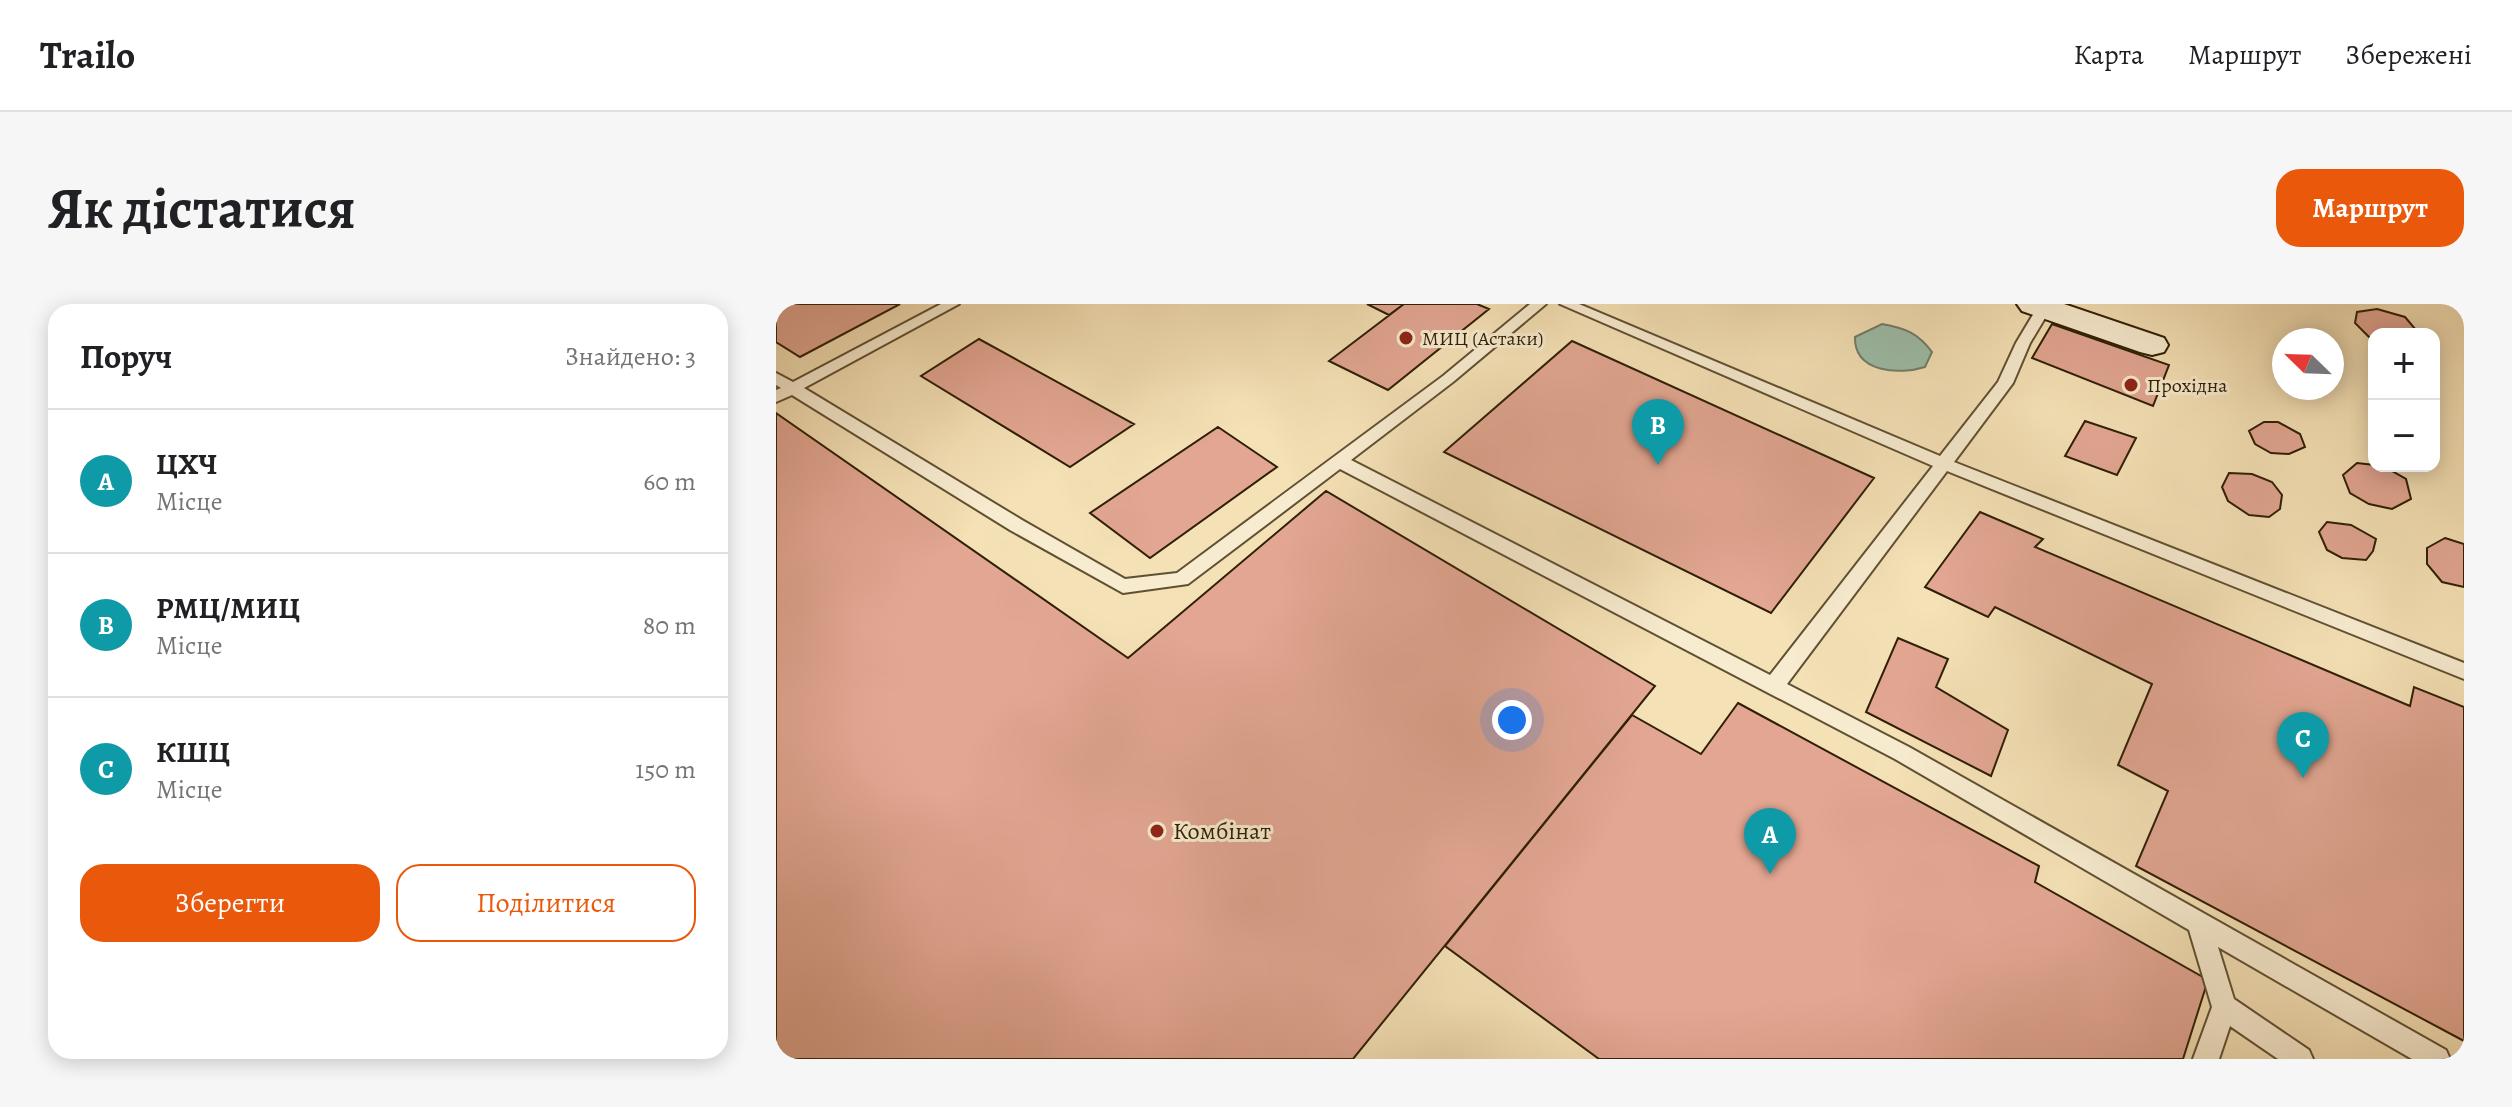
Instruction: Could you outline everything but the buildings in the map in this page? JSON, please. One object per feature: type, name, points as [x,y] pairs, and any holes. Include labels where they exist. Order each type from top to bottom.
[{"type":"street","points":[[2039,305],[2152,345]]},
{"type":"lane","points":[[776,397],[952,304]]},
{"type":"lane","points":[[776,378],[1016,525],[1123,586],[1181,579],[1448,379],[1539,304]]},
{"type":"lane","points":[[1567,304],[1944,464],[2464,671]]},
{"type":"lane","points":[[1773,687],[2005,383],[2039,305]]},
{"type":"lane","points":[[1339,461],[1902,753],[2437,1059]]},
{"type":"lane","points":[[2200,925],[2221,996],[2206,1059]]},
{"type":"lane","points":[[2221,996],[2300,1059]]},
{"type":"shaded area","points":[[1882,324],[1904,330],[1922,340],[1932,352],[1925,367],[1892,371],[1862,358],[1855,337]]},
{"type":"place","name":"МИЦ (Астаки)","points":[[1406,338]]},
{"type":"place","name":"Прохідна","points":[[2131,385]]},
{"type":"place","name":"РМЦ/МИЦ","points":[[1658,465]]},
{"type":"place","name":"КШЦ","points":[[2303,778]]},
{"type":"place","name":"Комбінат","points":[[1157,831]]},
{"type":"place","name":"ЦХЧ","points":[[1770,874]]}]
